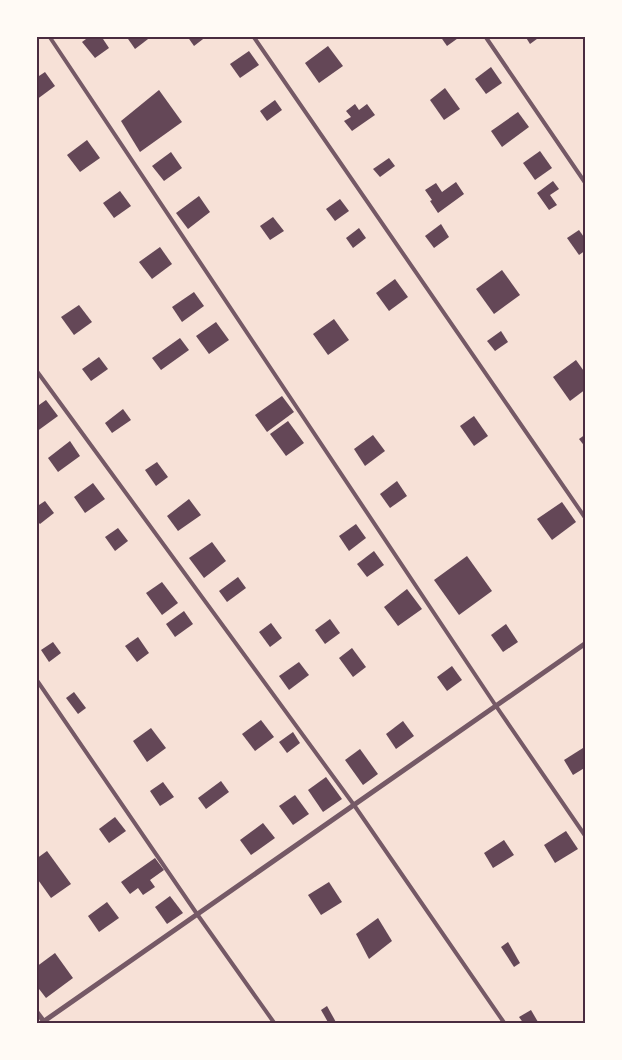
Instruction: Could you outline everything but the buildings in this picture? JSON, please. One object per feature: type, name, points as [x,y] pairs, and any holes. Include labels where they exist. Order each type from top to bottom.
[{"type":"street","points":[[36,1012],[43,1023],[586,643]]},
{"type":"lane","points":[[49,36],[496,706],[586,837]]},
{"type":"lane","points":[[253,36],[586,519]]},
{"type":"lane","points":[[485,36],[586,184]]},
{"type":"lane","points":[[36,370],[354,806],[505,1024]]},
{"type":"lane","points":[[36,679],[275,1024]]}]
